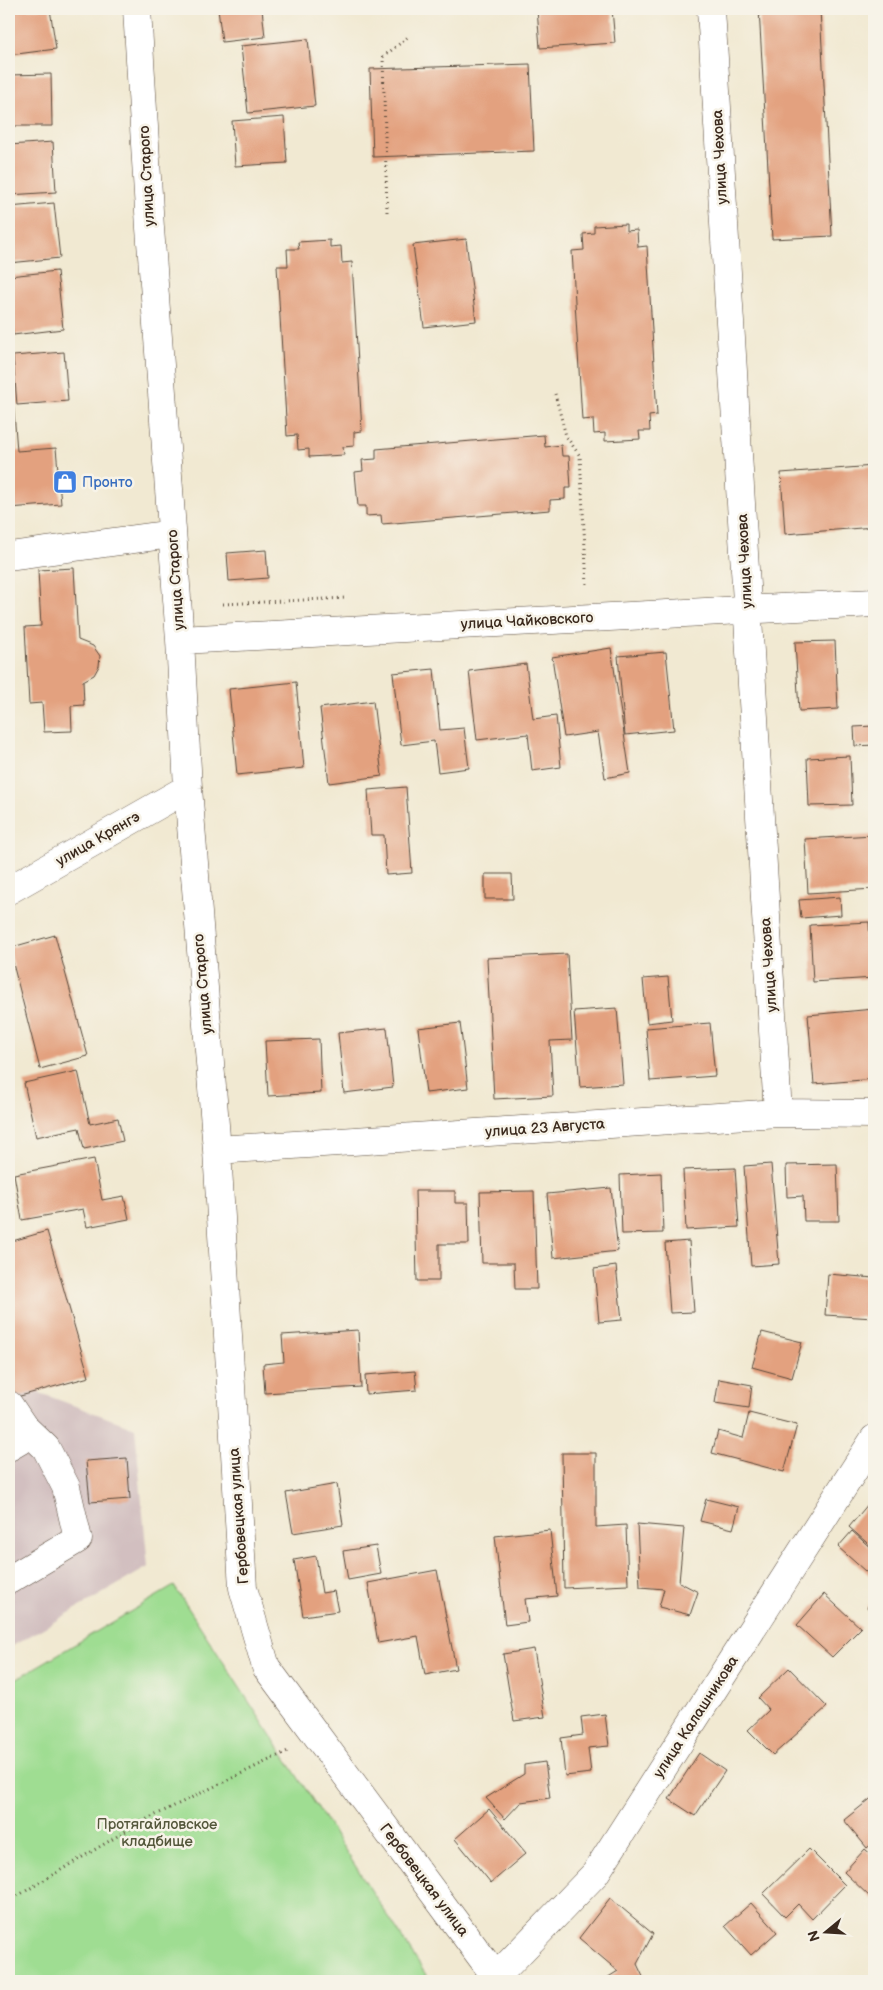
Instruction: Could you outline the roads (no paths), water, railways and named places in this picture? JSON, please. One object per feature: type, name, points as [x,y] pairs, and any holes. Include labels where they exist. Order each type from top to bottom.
[{"type":"street","name":"улица Старого","points":[[138,9],[150,228],[180,640],[188,788],[217,1150]]},
{"type":"street","name":"улица Чехова","points":[[711,9],[778,1113]]},
{"type":"street","points":[[9,556],[172,534]]},
{"type":"street","name":"улица Чайковского","points":[[180,640],[874,603]]},
{"type":"street","name":"улица Крянгэ","points":[[9,890],[188,788]]},
{"type":"street","name":"улица 23 Августа","points":[[217,1150],[778,1113],[874,1114]]},
{"type":"street","name":"Гербовецкая улица","points":[[217,1150],[242,1588],[266,1666],[498,1979]]},
{"type":"street","points":[[9,1405],[20,1440],[46,1448],[66,1487],[78,1539],[9,1580]]},
{"type":"street","name":"улица Калашникова","points":[[498,1979],[595,1874],[874,1439]]},
{"type":"place","name":"Пронто","points":[[65,482]]},
{"type":"park label","name":"Протягайловское кладбище","points":[[157,1832]]}]
